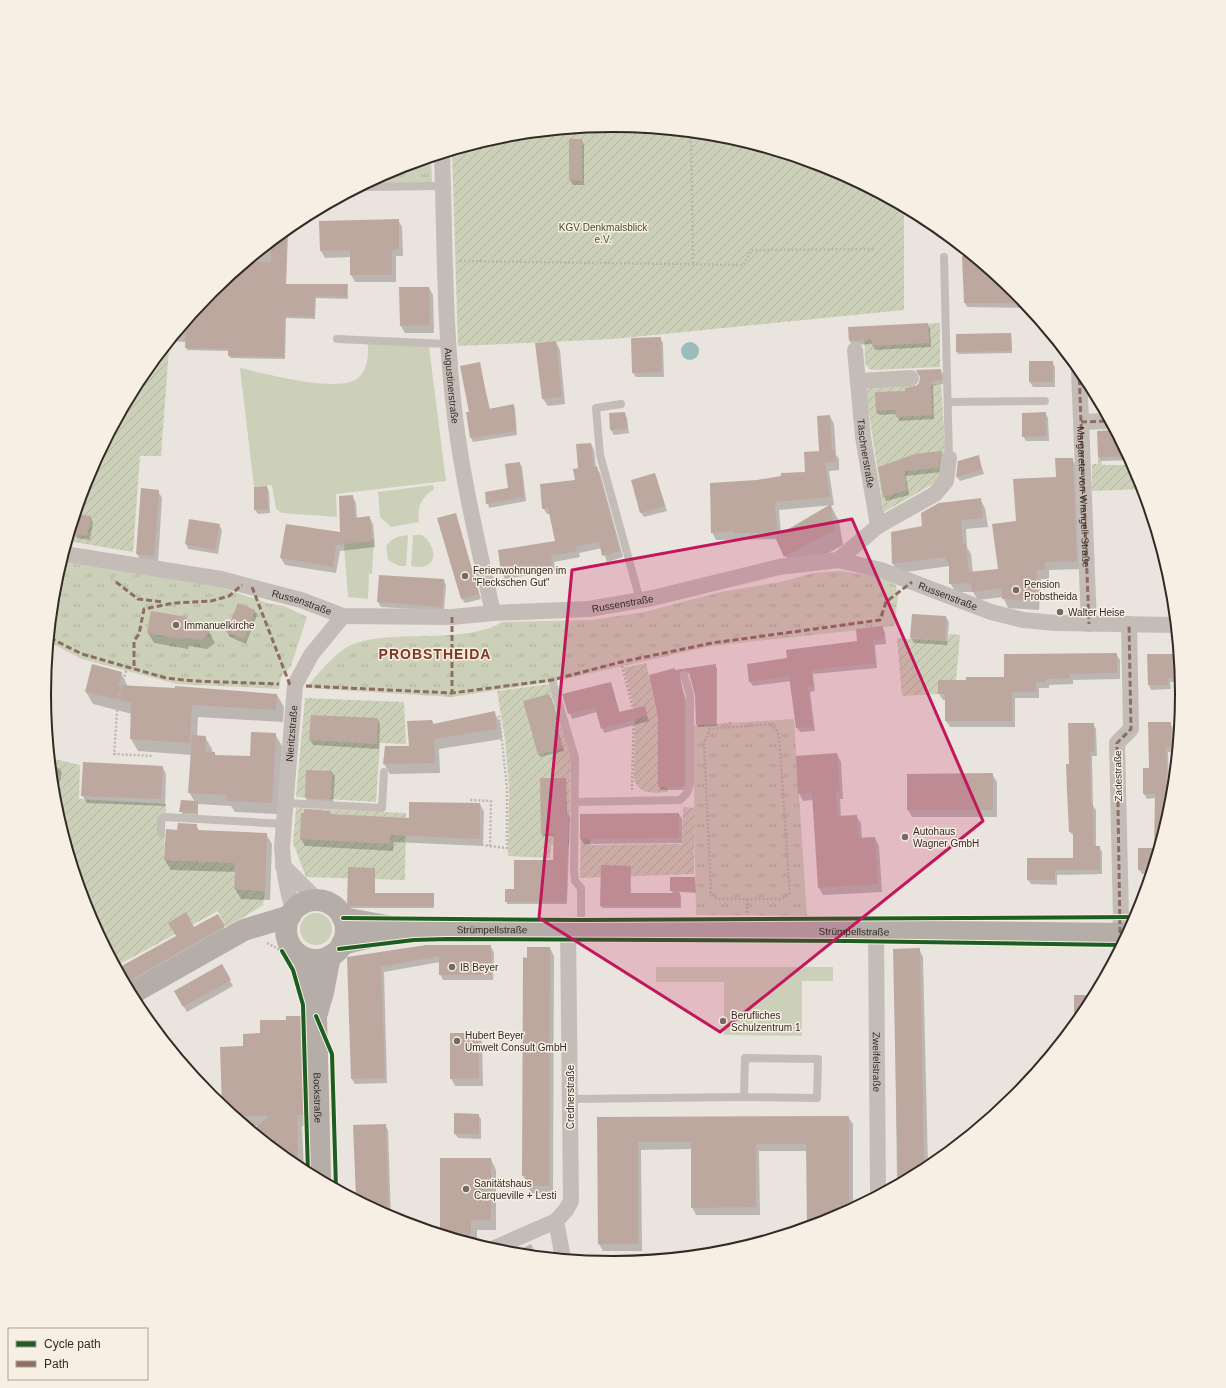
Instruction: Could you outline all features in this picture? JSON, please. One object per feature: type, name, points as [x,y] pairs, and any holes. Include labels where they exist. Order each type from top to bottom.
[{"type":"street","name":"Augustinerstraße","points":[[442,159],[448,344],[455,417],[463,465],[493,613]]},
{"type":"street","name":"Täschnerstraße","points":[[855,350],[863,437],[878,526]]},
{"type":"street","points":[[859,381],[911,378]]},
{"type":"street","name":"Margarete-von-Wrangell-Straße","points":[[1079,381],[1089,624]]},
{"type":"street","points":[[1081,422],[1104,421]]},
{"type":"street","points":[[838,560],[878,526],[934,494],[946,481],[949,458]]},
{"type":"street","name":"Russenstraße","points":[[69,555],[221,579],[301,600],[343,616],[452,617],[493,613],[589,609],[640,600],[779,566],[838,560],[881,570],[991,612],[1023,620],[1056,623],[1170,625]]},
{"type":"street","name":"Nieritzstraße","points":[[291,913],[283,866],[284,824],[295,685],[311,655],[343,616]]},
{"type":"street","name":"Zadestraße","points":[[1123,930],[1117,743],[1131,729],[1129,624]]},
{"type":"street","points":[[283,866],[318,901]]},
{"type":"street","points":[[136,991],[244,930],[291,913],[300,904],[309,901],[318,901],[333,906],[343,918],[345,927],[336,950],[322,960],[313,960],[304,958],[294,950],[287,940],[286,932],[291,913]]},
{"type":"street","name":"Strümpellstraße","points":[[343,918],[403,929],[876,931],[1119,938]]},
{"type":"street","name":"Strümpellstraße","points":[[336,950],[403,929]]},
{"type":"street","name":"Crednerstraße","points":[[556,1221],[566,1210],[570,1201],[570,1099],[575,929]]},
{"type":"street","points":[[244,930],[272,935],[287,940]]},
{"type":"street","name":"Zweifelstraße","points":[[876,931],[878,1190]]},
{"type":"street","name":"Bockstraße","points":[[320,1173],[316,1016],[336,950]]},
{"type":"street","name":"Bockstraße","points":[[304,958],[310,999],[316,1016]]},
{"type":"street","points":[[502,1245],[556,1221],[562,1253]]},
{"type":"lane","points":[[371,187],[443,186]]},
{"type":"lane","points":[[944,257],[949,458]]},
{"type":"lane","points":[[337,339],[448,344]]},
{"type":"lane","points":[[948,402],[1045,401]]},
{"type":"lane","points":[[621,404],[596,408],[600,455],[640,600]]},
{"type":"lane","points":[[575,802],[680,800],[687,793],[690,784],[690,695],[684,674]]},
{"type":"lane","points":[[552,680],[575,758],[574,870],[576,881],[582,888],[575,929]]},
{"type":"lane","points":[[286,803],[382,808],[384,772]]},
{"type":"lane","points":[[161,833],[161,819],[164,817],[284,824]]},
{"type":"lane","points":[[570,1099],[744,1097],[817,1098],[818,1059],[745,1058],[744,1097]]},
{"type":"path","points":[[691,138],[693,264]]},
{"type":"path","points":[[446,260],[743,265],[752,250],[874,249]]},
{"type":"path","points":[[110,578],[116,582]]},
{"type":"path","points":[[621,662],[634,712],[632,802]]},
{"type":"path","points":[[127,667],[118,699],[114,754],[153,756]]},
{"type":"path","points":[[454,841],[507,848],[507,788],[499,714]]},
{"type":"path","points":[[730,722],[730,727]]},
{"type":"path","points":[[770,724],[777,731],[779,737],[790,893],[782,900],[717,898],[711,893],[704,743],[705,737],[710,729],[730,727],[770,724]]},
{"type":"path","points":[[470,800],[491,801],[490,846]]},
{"type":"highlighted area","points":[[852,519],[983,821],[720,1032],[539,918],[572,570]]},
{"type":"green space","name":"KGV Denkmalsblick e.V.","points":[[576,133],[650,133],[686,137],[758,151],[794,162],[862,190],[904,213],[904,310],[613,339],[458,346],[452,156],[468,151],[503,143]]},
{"type":"green space","points":[[431,162],[432,183],[380,183]]},
{"type":"green space","points":[[940,323],[940,367],[874,370],[869,369],[865,363],[864,327]]},
{"type":"green space","points":[[368,341],[429,347],[446,481],[336,494],[337,517],[282,513],[276,509],[272,485],[254,487],[240,368],[300,381],[335,384],[348,382],[358,378],[366,366]]},
{"type":"green space","points":[[169,350],[161,456],[140,456],[133,552],[72,542],[81,513],[109,445],[126,413]]},
{"type":"green space","points":[[941,384],[946,457],[938,481],[884,512],[865,387]]},
{"type":"green space","points":[[1098,456],[1101,457],[1102,465],[1126,465],[1136,489],[1092,491],[1092,464],[1098,464]]},
{"type":"green space","points":[[433,485],[434,489],[423,499],[419,507],[419,522],[391,527],[380,517],[378,492]]},
{"type":"green space","points":[[342,519],[374,540],[372,574],[369,574],[368,599],[348,597]]},
{"type":"green space","points":[[408,535],[406,566],[399,566],[388,560],[386,546],[396,538]]},
{"type":"green space","points":[[413,535],[422,535],[426,538],[433,551],[432,560],[423,567],[411,566]]},
{"type":"green space","points":[[67,563],[212,584],[267,603],[284,606],[307,617],[291,666],[281,677],[279,689],[177,684],[82,659],[53,644],[62,584]]},
{"type":"green space","points":[[841,571],[879,577],[896,585],[898,598],[894,626],[712,646],[556,681],[452,697],[306,688],[325,666],[341,651],[355,643],[364,641],[378,638],[476,632],[490,628],[502,622],[592,620],[644,612],[721,592],[780,582],[814,573]]},
{"type":"green space","points":[[949,634],[960,635],[956,680],[938,694],[902,696],[897,638],[947,641]]},
{"type":"green space","points":[[646,663],[658,718],[658,786],[667,787],[668,792],[647,792],[639,788],[634,779],[635,712],[624,668]]},
{"type":"green space","points":[[550,684],[571,759],[569,845],[551,845],[550,858],[508,856],[509,787],[505,739],[497,691]]},
{"type":"green space","points":[[305,698],[404,702],[406,744],[380,743],[376,802],[296,797]]},
{"type":"green space","points":[[794,719],[807,916],[696,915],[693,725]]},
{"type":"green space","points":[[55,759],[80,765],[79,799],[166,804],[164,860],[219,862],[235,854],[234,889],[265,891],[263,905],[226,928],[218,911],[120,964],[94,909],[81,875],[70,839],[62,804]]},
{"type":"green space","points":[[683,807],[695,808],[694,874],[580,878],[581,821],[589,821],[590,845],[682,844]]},
{"type":"green space","points":[[296,808],[406,813],[405,880],[306,877],[293,843]]},
{"type":"green space","points":[[316,913],[325,916],[329,920],[332,929],[329,938],[325,942],[316,945],[307,942],[303,938],[300,929],[303,920],[307,916]]},
{"type":"green space","points":[[656,967],[833,967],[833,981],[802,981],[802,1036],[724,1035],[724,982],[656,982]]},
{"type":"water","points":[[686,342],[694,342],[699,347],[697,358],[694,360],[686,360],[681,355],[681,347]]},
{"type":"building","points":[[569,139],[582,139],[582,181],[569,180]]},
{"type":"building","points":[[399,219],[399,249],[392,250],[392,275],[350,275],[350,250],[320,251],[319,221]]},
{"type":"building","points":[[287,237],[286,284],[348,284],[347,297],[315,296],[314,317],[285,316],[284,357],[228,356],[228,349],[185,348],[186,328],[242,271],[253,262],[271,262],[271,248]]},
{"type":"building","points":[[962,256],[965,256],[984,271],[1016,303],[964,303]]},
{"type":"building","points":[[399,287],[429,287],[430,325],[400,326]]},
{"type":"building","points":[[928,323],[929,343],[872,346],[872,340],[849,341],[848,327]]},
{"type":"building","points":[[1011,333],[1012,351],[956,352],[956,334]]},
{"type":"building","points":[[661,337],[662,372],[632,373],[631,338]]},
{"type":"building","points":[[556,341],[562,397],[542,399],[535,343]]},
{"type":"building","points":[[1029,361],[1053,361],[1053,382],[1029,382]]},
{"type":"building","points":[[480,362],[489,409],[514,404],[516,431],[470,438],[466,412],[469,412],[460,366]]},
{"type":"building","points":[[941,369],[942,380],[931,381],[932,415],[896,417],[896,410],[876,411],[875,392],[905,391],[905,388],[916,386],[919,383],[920,377],[916,370]]},
{"type":"building","points":[[625,412],[627,429],[610,430],[609,413]]},
{"type":"building","points":[[1046,412],[1046,436],[1022,437],[1022,413]]},
{"type":"building","points":[[830,415],[832,450],[835,450],[836,462],[825,463],[830,497],[775,502],[777,530],[761,533],[734,533],[734,531],[711,533],[710,483],[757,480],[781,476],[781,473],[805,472],[804,452],[819,451],[817,416]]},
{"type":"building","points":[[1109,430],[1122,456],[1098,457],[1097,431]]},
{"type":"building","points":[[591,443],[594,467],[597,466],[620,551],[602,556],[599,541],[576,547],[577,551],[551,556],[552,565],[501,573],[498,550],[555,541],[548,508],[542,509],[540,484],[575,480],[573,469],[578,468],[576,444]]},
{"type":"building","points":[[942,451],[938,468],[904,471],[907,490],[883,497],[878,467],[915,454]]},
{"type":"building","points":[[979,455],[982,470],[956,477],[958,461]]},
{"type":"building","points":[[1055,458],[1073,458],[1077,561],[1045,562],[1045,570],[1037,570],[1035,601],[1002,599],[1001,588],[972,592],[969,572],[998,569],[992,524],[1016,521],[1013,479],[1056,477]]},
{"type":"building","points":[[520,462],[524,497],[486,504],[485,492],[508,488],[505,464]]},
{"type":"building","points":[[655,473],[665,506],[640,513],[631,480]]},
{"type":"building","points":[[267,486],[268,509],[254,510],[254,487]]},
{"type":"building","points":[[141,488],[159,490],[154,556],[136,554]]},
{"type":"building","points":[[353,495],[355,518],[370,516],[372,541],[336,545],[333,567],[280,558],[286,524],[340,532],[339,496]]},
{"type":"building","points":[[981,498],[983,518],[961,520],[963,544],[966,544],[970,583],[949,584],[949,562],[947,562],[946,557],[892,564],[891,532],[922,526],[921,513],[939,503]]},
{"type":"building","points":[[831,504],[835,530],[784,557],[775,537]]},
{"type":"building","points":[[456,513],[479,594],[461,599],[437,518]]},
{"type":"building","points":[[81,515],[91,516],[87,536],[75,534]]},
{"type":"building","points":[[189,519],[220,524],[215,550],[185,544]]},
{"type":"building","points":[[379,575],[444,579],[442,607],[377,602]]},
{"type":"building","points":[[238,603],[255,610],[244,639],[226,632]]},
{"type":"building","name":"Immanuelkirche","points":[[151,611],[187,617],[186,620],[204,623],[210,632],[201,640],[183,637],[183,639],[147,633]]},
{"type":"building","points":[[912,614],[946,616],[945,641],[910,638]]},
{"type":"building","points":[[883,626],[884,639],[873,640],[875,663],[811,670],[813,686],[808,687],[813,727],[796,728],[789,676],[749,682],[747,664],[787,658],[786,650],[857,641],[856,629]]},
{"type":"building","points":[[1117,653],[1117,673],[1070,674],[1070,678],[1046,679],[1046,682],[1036,682],[1036,692],[1012,692],[1012,721],[945,721],[945,694],[938,694],[938,680],[966,680],[966,677],[1004,677],[1004,654]]},
{"type":"building","points":[[1147,654],[1174,654],[1175,678],[1168,678],[1169,685],[1148,685]]},
{"type":"building","points":[[92,664],[122,672],[118,685],[175,688],[175,686],[277,694],[276,710],[192,705],[190,743],[130,739],[131,703],[85,692]]},
{"type":"building","points":[[716,664],[716,723],[696,724],[695,695],[689,673],[685,670],[679,673],[684,696],[684,783],[683,787],[658,787],[658,718],[649,675],[675,668],[675,670]]},
{"type":"building","points":[[611,682],[619,712],[645,706],[647,716],[601,729],[595,707],[568,714],[562,694]]},
{"type":"building","points":[[549,694],[557,717],[555,718],[563,748],[538,755],[523,701]]},
{"type":"building","points":[[495,711],[497,729],[434,739],[435,763],[383,764],[385,746],[409,746],[407,721],[432,720],[433,724]]},
{"type":"building","points":[[311,715],[378,718],[377,744],[309,740]]},
{"type":"building","points":[[1148,722],[1171,722],[1171,747],[1166,747],[1167,787],[1154,845],[1155,794],[1143,794],[1143,768],[1149,768]]},
{"type":"building","points":[[1068,723],[1094,723],[1094,752],[1090,752],[1091,804],[1093,804],[1094,846],[1100,846],[1100,870],[1055,870],[1055,880],[1027,880],[1027,858],[1073,858],[1073,832],[1069,832],[1066,764],[1069,764]]},
{"type":"building","points":[[251,732],[276,733],[272,803],[227,801],[227,795],[188,793],[192,735],[206,736],[205,751],[215,752],[215,755],[250,756]]},
{"type":"building","points":[[837,753],[840,791],[836,791],[838,816],[857,815],[858,838],[875,837],[878,884],[818,888],[812,793],[798,794],[796,756]]},
{"type":"building","points":[[83,762],[163,766],[161,799],[81,796]]},
{"type":"building","points":[[306,770],[332,771],[331,800],[305,798]]},
{"type":"building","points":[[993,773],[993,810],[907,810],[907,774]]},
{"type":"building","points":[[540,778],[566,778],[566,814],[569,814],[566,902],[505,902],[505,889],[514,889],[514,860],[553,860],[554,834],[541,834]]},
{"type":"building","points":[[181,800],[198,801],[197,813],[179,812]]},
{"type":"building","points":[[409,802],[480,803],[480,839],[390,835],[390,844],[300,839],[301,813],[304,813],[304,809],[330,811],[330,814],[409,818]]},
{"type":"building","points":[[679,813],[679,838],[580,839],[580,814]]},
{"type":"building","points":[[178,823],[197,824],[197,830],[267,833],[265,891],[234,889],[235,863],[164,860],[166,829],[177,830]]},
{"type":"building","points":[[1138,848],[1153,848],[1147,870],[1138,870]]},
{"type":"building","points":[[601,865],[631,866],[630,893],[680,893],[680,906],[600,906]]},
{"type":"building","points":[[348,867],[375,868],[375,893],[434,893],[434,906],[347,906]]},
{"type":"building","points":[[670,877],[695,877],[695,891],[670,891]]},
{"type":"building","points":[[186,912],[194,927],[218,914],[225,926],[130,980],[121,966],[176,936],[168,923]]},
{"type":"building","points":[[426,945],[491,945],[491,975],[439,975],[439,956],[381,967],[385,1078],[351,1079],[347,957]]},
{"type":"building","points":[[527,947],[550,947],[549,1186],[526,1186],[526,1176],[522,1176],[523,957],[527,958]]},
{"type":"building","points":[[920,948],[924,1162],[898,1178],[893,949]]},
{"type":"building","points":[[222,964],[231,980],[183,1007],[174,991]]},
{"type":"building","points":[[1074,995],[1087,995],[1075,1013]]},
{"type":"building","points":[[286,1016],[302,1016],[304,1115],[297,1115],[298,1159],[256,1128],[269,1116],[241,1116],[222,1097],[220,1047],[243,1046],[243,1034],[260,1033],[260,1020],[286,1020]]},
{"type":"building","points":[[450,1033],[478,1033],[479,1078],[450,1079]]},
{"type":"building","points":[[454,1113],[479,1114],[479,1134],[454,1134]]},
{"type":"building","points":[[849,1116],[849,1204],[807,1221],[806,1144],[756,1144],[756,1207],[691,1208],[691,1142],[638,1142],[638,1244],[598,1244],[597,1117]]},
{"type":"building","points":[[386,1124],[389,1209],[356,1194],[353,1125]]},
{"type":"building","name":"Sanitätshaus Carqueville + Lesti","points":[[440,1158],[491,1158],[491,1220],[471,1220],[471,1235],[459,1234],[440,1228]]},
{"type":"marked path","points":[[1079,381],[1089,624]]},
{"type":"marked path","points":[[1081,422],[1104,421]]},
{"type":"marked path","points":[[116,582],[138,599],[164,602]]},
{"type":"marked path","points":[[306,686],[452,693],[552,680],[621,662],[712,643],[880,620],[886,602],[912,582]]},
{"type":"marked path","points":[[134,666],[134,641],[139,634],[144,609],[174,603],[211,601],[229,596],[242,585]]},
{"type":"marked path","points":[[252,587],[290,685]]},
{"type":"marked path","points":[[452,617],[452,693]]},
{"type":"marked path","points":[[1120,933],[1117,743],[1131,729],[1129,624]]},
{"type":"marked path","points":[[54,640],[82,654],[166,678],[194,681],[279,684]]},
{"type":"cycle path","points":[[343,918],[581,920],[1128,917]]},
{"type":"cycle path","points":[[339,949],[414,940],[447,939],[849,941],[1116,945]]},
{"type":"cycle path","points":[[282,951],[293,970],[303,1005],[308,1165]]},
{"type":"cycle path","points":[[316,1016],[332,1054],[336,1183]]},
{"type":"place","name":"Ferienwohnungen im \"Fleckschen Gut\"","points":[[465,576]]},
{"type":"place","name":"Pension Probstheida","points":[[1016,590]]},
{"type":"place","name":"Walter Heise","points":[[1060,612]]},
{"type":"place","name":"Immanuelkirche","points":[[176,625]]},
{"type":"place","name":"Autohaus Wagner GmbH","points":[[905,837]]},
{"type":"place","name":"IB Beyer","points":[[452,967]]},
{"type":"place","name":"Berufliches Schulzentrum 1","points":[[723,1021]]},
{"type":"place","name":"Hubert Beyer Umwelt Consult GmbH","points":[[457,1041]]},
{"type":"place","name":"Sanitätshaus Carqueville + Lesti","points":[[466,1189]]},
{"type":"district","name":"PROBSTHEIDA","points":[[435,654]]}]
